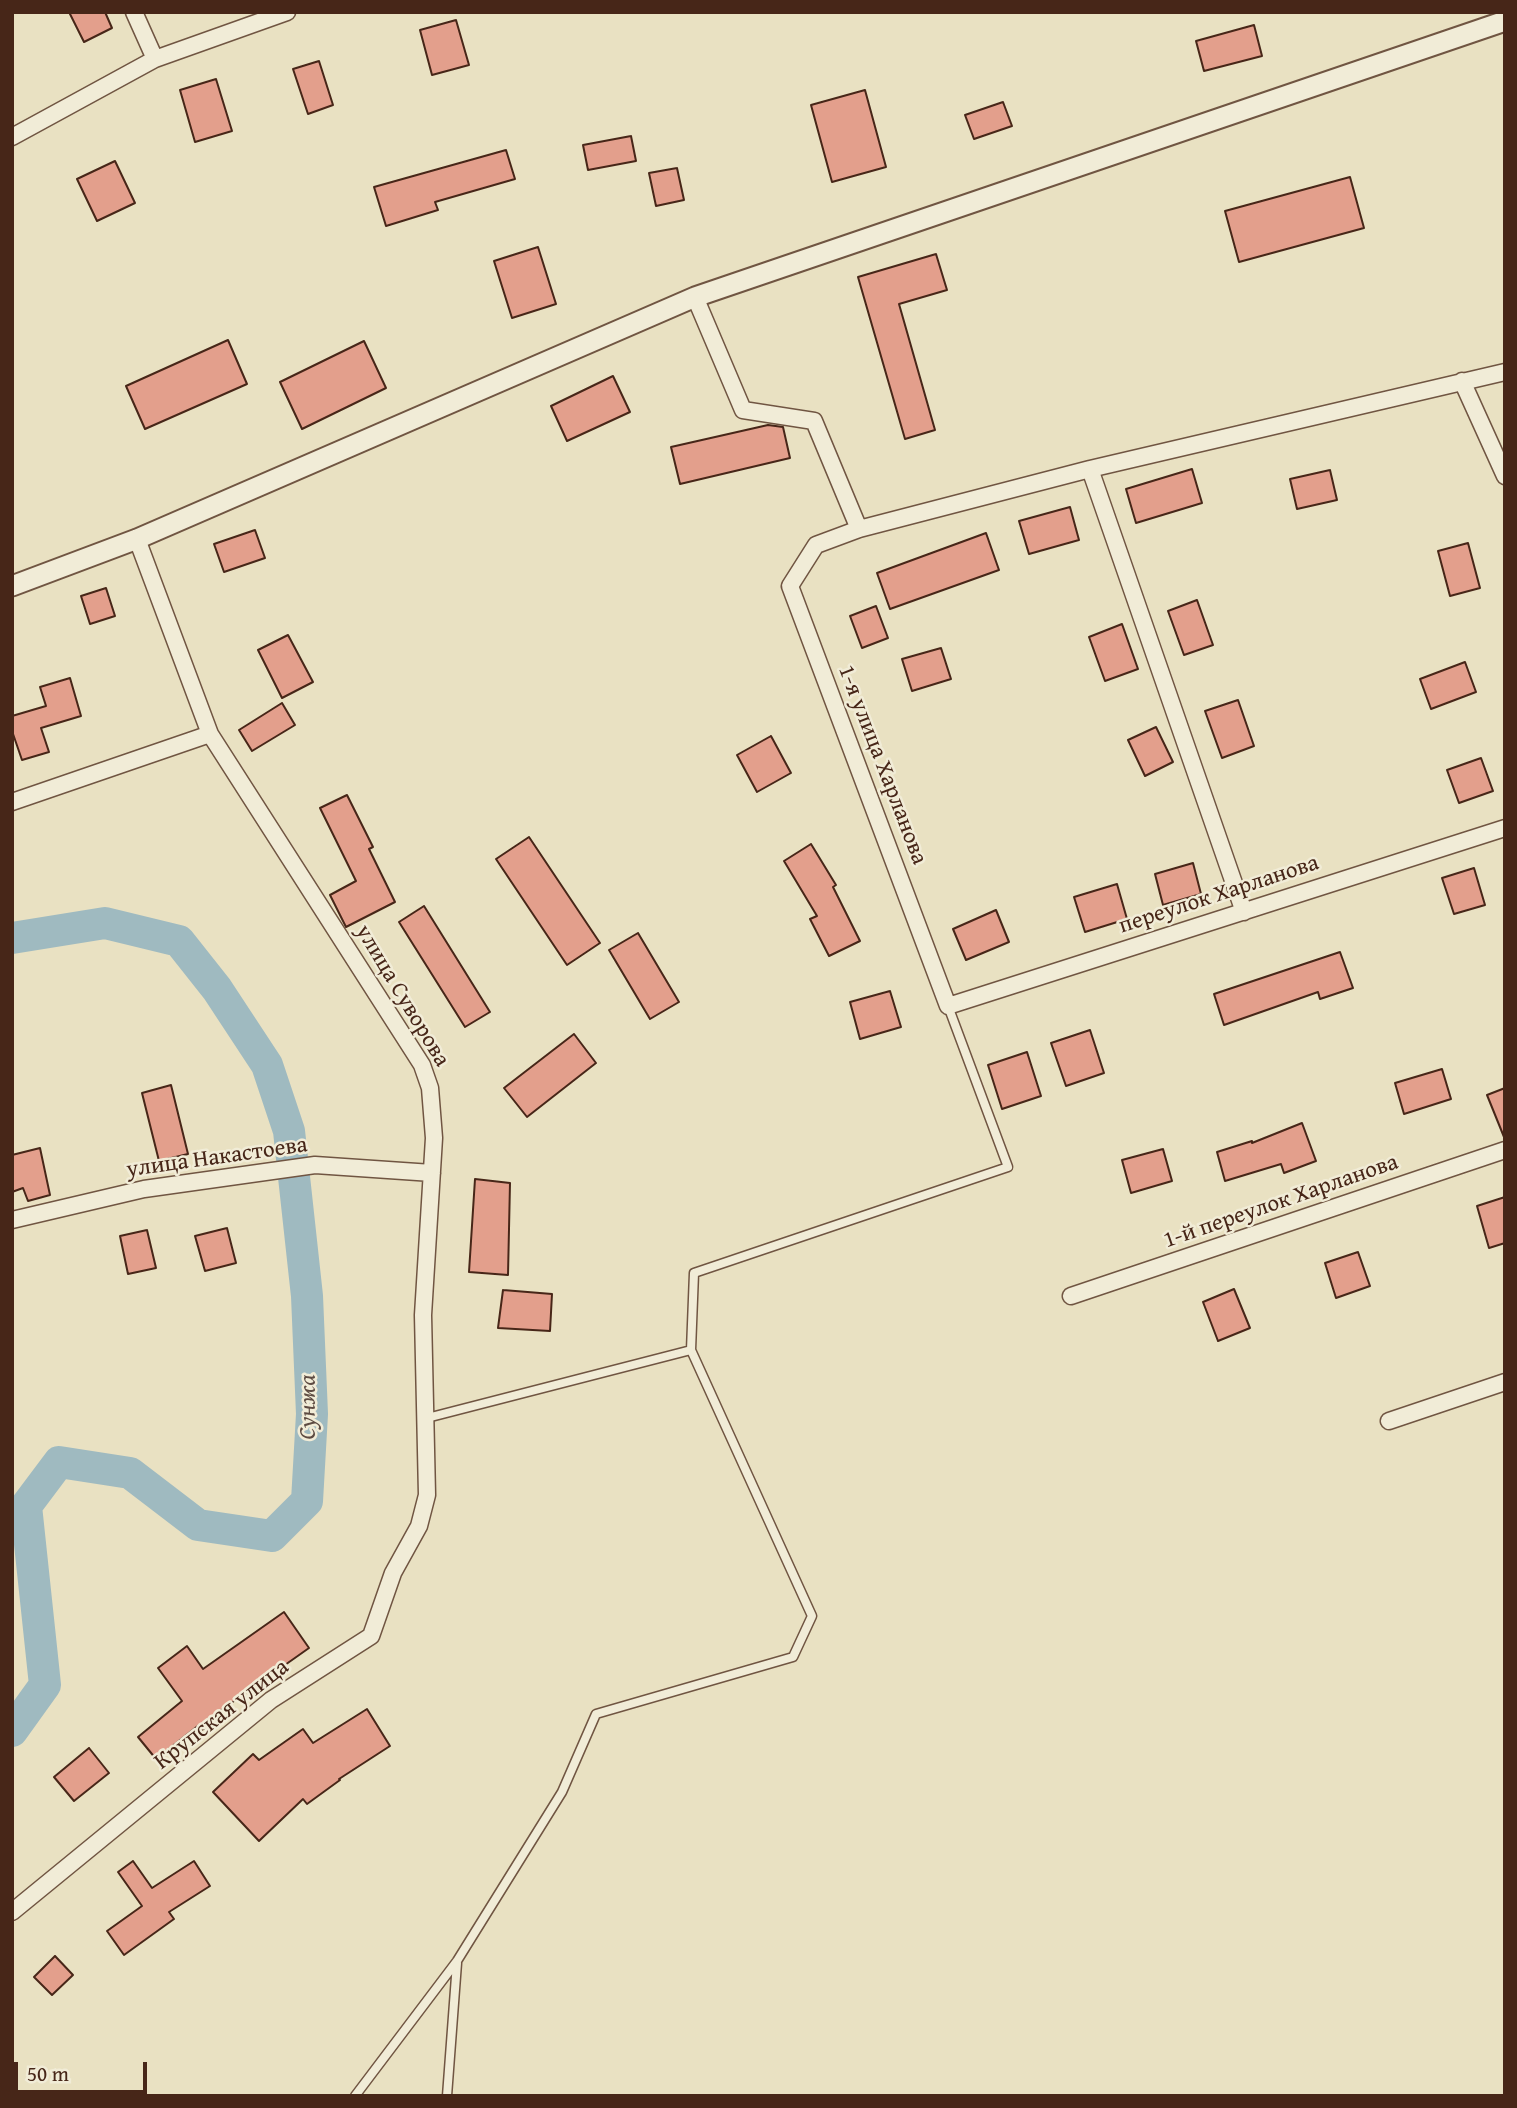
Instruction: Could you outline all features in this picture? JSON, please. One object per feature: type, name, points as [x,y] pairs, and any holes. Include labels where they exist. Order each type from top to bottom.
[{"type":"street","points":[[134,12],[155,59]]},
{"type":"street","points":[[12,137],[155,59],[286,12]]},
{"type":"street","points":[[12,586],[137,539],[695,297],[1505,21]]},
{"type":"street","points":[[695,297],[743,410],[814,421],[859,529],[1090,469],[1505,372]]},
{"type":"street","points":[[1462,381],[1505,475]]},
{"type":"street","points":[[1090,469],[1244,912]]},
{"type":"street","name":"1-я улица Харланова","points":[[859,529],[817,545],[790,586],[948,1006]]},
{"type":"street","name":"улица Суворова","points":[[137,539],[210,734],[422,1065],[430,1088],[434,1138],[424,1315],[427,1495],[419,1525]]},
{"type":"street","points":[[12,802],[210,734]]},
{"type":"street","name":"переулок Харланова","points":[[948,1006],[1505,828]]},
{"type":"street","name":"1-й переулок Харланова","points":[[1071,1296],[1505,1150]]},
{"type":"street","name":"улица Накастоева","points":[[12,1220],[144,1189],[315,1166],[432,1173]]},
{"type":"street","points":[[1389,1421],[1505,1382]]},
{"type":"street","name":"Крупская улица","points":[[12,1912],[271,1700],[371,1636],[393,1573],[419,1525]]},
{"type":"lane","points":[[355,2096],[457,1961],[562,1792],[596,1714],[793,1657],[812,1616],[691,1350],[694,1273],[1008,1167],[948,1006]]},
{"type":"lane","points":[[427,1418],[691,1350]]},
{"type":"lane","points":[[447,2096],[457,1961]]},
{"type":"building","points":[[69,12],[105,12],[112,28],[84,42]]},
{"type":"building","points":[[456,20],[469,65],[432,75],[420,30]]},
{"type":"building","points":[[1254,25],[1262,56],[1204,71],[1196,41]]},
{"type":"building","points":[[319,61],[333,105],[308,114],[293,69]]},
{"type":"building","points":[[216,79],[232,131],[195,142],[180,90]]},
{"type":"building","points":[[865,90],[886,167],[832,182],[811,105]]},
{"type":"building","points":[[1003,102],[1012,126],[974,139],[965,115]]},
{"type":"building","points":[[631,136],[636,161],[588,170],[583,145]]},
{"type":"building","points":[[506,150],[515,179],[435,202],[438,210],[386,226],[374,187]]},
{"type":"building","points":[[115,161],[135,203],[97,221],[77,179]]},
{"type":"building","points":[[677,168],[684,200],[656,206],[649,173]]},
{"type":"building","points":[[1350,177],[1364,228],[1239,262],[1225,211]]},
{"type":"building","points":[[538,247],[556,304],[512,318],[494,261]]},
{"type":"building","points":[[936,254],[947,290],[899,304],[935,430],[905,439],[858,277]]},
{"type":"building","points":[[228,340],[247,384],[145,429],[126,386]]},
{"type":"building","points":[[364,341],[386,388],[302,429],[280,382]]},
{"type":"building","points":[[613,376],[630,412],[567,441],[551,406]]},
{"type":"building","points":[[768,425],[783,427],[790,458],[680,484],[671,447]]},
{"type":"building","points":[[1192,469],[1202,503],[1136,523],[1126,489]]},
{"type":"building","points":[[1330,470],[1337,500],[1297,509],[1290,479]]},
{"type":"building","points":[[1070,507],[1079,540],[1029,554],[1019,521]]},
{"type":"building","points":[[255,530],[265,558],[224,572],[214,544]]},
{"type":"building","points":[[986,533],[999,570],[890,609],[877,573]]},
{"type":"building","points":[[1468,543],[1480,588],[1450,596],[1438,551]]},
{"type":"building","points":[[106,588],[115,616],[90,624],[81,596]]},
{"type":"building","points":[[1197,600],[1213,645],[1184,655],[1168,611]]},
{"type":"building","points":[[876,606],[888,638],[862,648],[850,616]]},
{"type":"building","points":[[1122,624],[1138,669],[1105,681],[1089,637]]},
{"type":"building","points":[[288,635],[313,682],[282,698],[258,650]]},
{"type":"building","points":[[941,648],[951,679],[912,691],[902,659]]},
{"type":"building","points":[[1465,662],[1476,692],[1431,709],[1420,679]]},
{"type":"building","points":[[70,678],[81,716],[41,728],[49,752],[22,760],[12,731],[12,716],[46,706],[40,687]]},
{"type":"building","points":[[1238,700],[1254,746],[1222,758],[1205,711]]},
{"type":"building","points":[[282,703],[295,725],[252,751],[239,730]]},
{"type":"building","points":[[1156,727],[1173,762],[1145,776],[1128,740]]},
{"type":"building","points":[[771,736],[791,773],[757,792],[737,755]]},
{"type":"building","points":[[1481,758],[1493,791],[1459,803],[1447,770]]},
{"type":"building","points":[[347,795],[373,847],[369,849],[395,902],[346,927],[330,895],[356,881],[320,808]]},
{"type":"building","points":[[529,837],[600,943],[567,965],[496,859]]},
{"type":"building","points":[[811,844],[836,885],[833,887],[860,941],[829,956],[810,919],[817,916],[784,861]]},
{"type":"building","points":[[1193,863],[1201,894],[1163,905],[1155,874]]},
{"type":"building","points":[[1474,868],[1485,905],[1454,914],[1442,878]]},
{"type":"building","points":[[1117,884],[1127,919],[1085,932],[1074,897]]},
{"type":"building","points":[[424,906],[490,1012],[465,1027],[399,922]]},
{"type":"building","points":[[996,910],[1009,942],[966,960],[953,929]]},
{"type":"building","points":[[638,933],[679,1002],[650,1019],[609,950]]},
{"type":"building","points":[[1340,952],[1353,988],[1320,999],[1318,992],[1224,1025],[1214,994]]},
{"type":"building","points":[[890,991],[901,1027],[860,1039],[850,1002]]},
{"type":"building","points":[[1090,1030],[1104,1073],[1066,1086],[1051,1043]]},
{"type":"building","points":[[574,1034],[596,1063],[527,1117],[504,1088]]},
{"type":"building","points":[[1027,1052],[1041,1096],[1002,1109],[988,1065]]},
{"type":"building","points":[[1442,1069],[1451,1099],[1404,1114],[1395,1083]]},
{"type":"building","points":[[171,1085],[188,1154],[159,1161],[142,1093]]},
{"type":"building","points":[[1505,1088],[1505,1136],[1504,1137],[1487,1095]]},
{"type":"building","points":[[1302,1123],[1316,1161],[1284,1173],[1281,1164],[1225,1181],[1217,1152],[1252,1143]]},
{"type":"building","points":[[40,1148],[50,1195],[28,1201],[23,1188],[12,1192],[12,1155]]},
{"type":"building","points":[[1163,1149],[1172,1181],[1131,1193],[1122,1160]]},
{"type":"building","points":[[475,1179],[510,1183],[508,1275],[469,1272]]},
{"type":"building","points":[[1505,1197],[1505,1243],[1489,1248],[1477,1206]]},
{"type":"building","points":[[227,1228],[236,1263],[205,1271],[195,1236]]},
{"type":"building","points":[[147,1230],[156,1268],[128,1274],[120,1236]]},
{"type":"building","points":[[1358,1252],[1370,1286],[1336,1298],[1325,1263]]},
{"type":"building","points":[[1234,1289],[1250,1328],[1218,1341],[1203,1302]]},
{"type":"building","points":[[503,1290],[552,1294],[550,1331],[498,1328]]},
{"type":"building","points":[[284,1612],[309,1648],[217,1713],[220,1717],[202,1730],[199,1725],[156,1759],[138,1737],[182,1701],[158,1668],[187,1646],[203,1669]]},
{"type":"building","points":[[367,1709],[390,1746],[339,1779],[307,1804],[303,1799],[259,1841],[213,1792],[253,1754],[259,1760],[303,1729],[313,1743]]},
{"type":"building","points":[[89,1748],[109,1773],[74,1801],[54,1777]]},
{"type":"building","points":[[133,1861],[152,1888],[194,1861],[210,1886],[169,1912],[174,1919],[124,1955],[107,1931],[142,1906],[118,1872]]},
{"type":"building","points":[[55,1956],[73,1975],[52,1995],[34,1977]]},
{"type":"waterway","name":"Сунжа","points":[[12,938],[105,923],[179,941],[217,989],[267,1065],[289,1131],[307,1296],[312,1414],[307,1501],[272,1536],[198,1525],[130,1473],[59,1462],[26,1506],[45,1685],[12,1731]]}]
